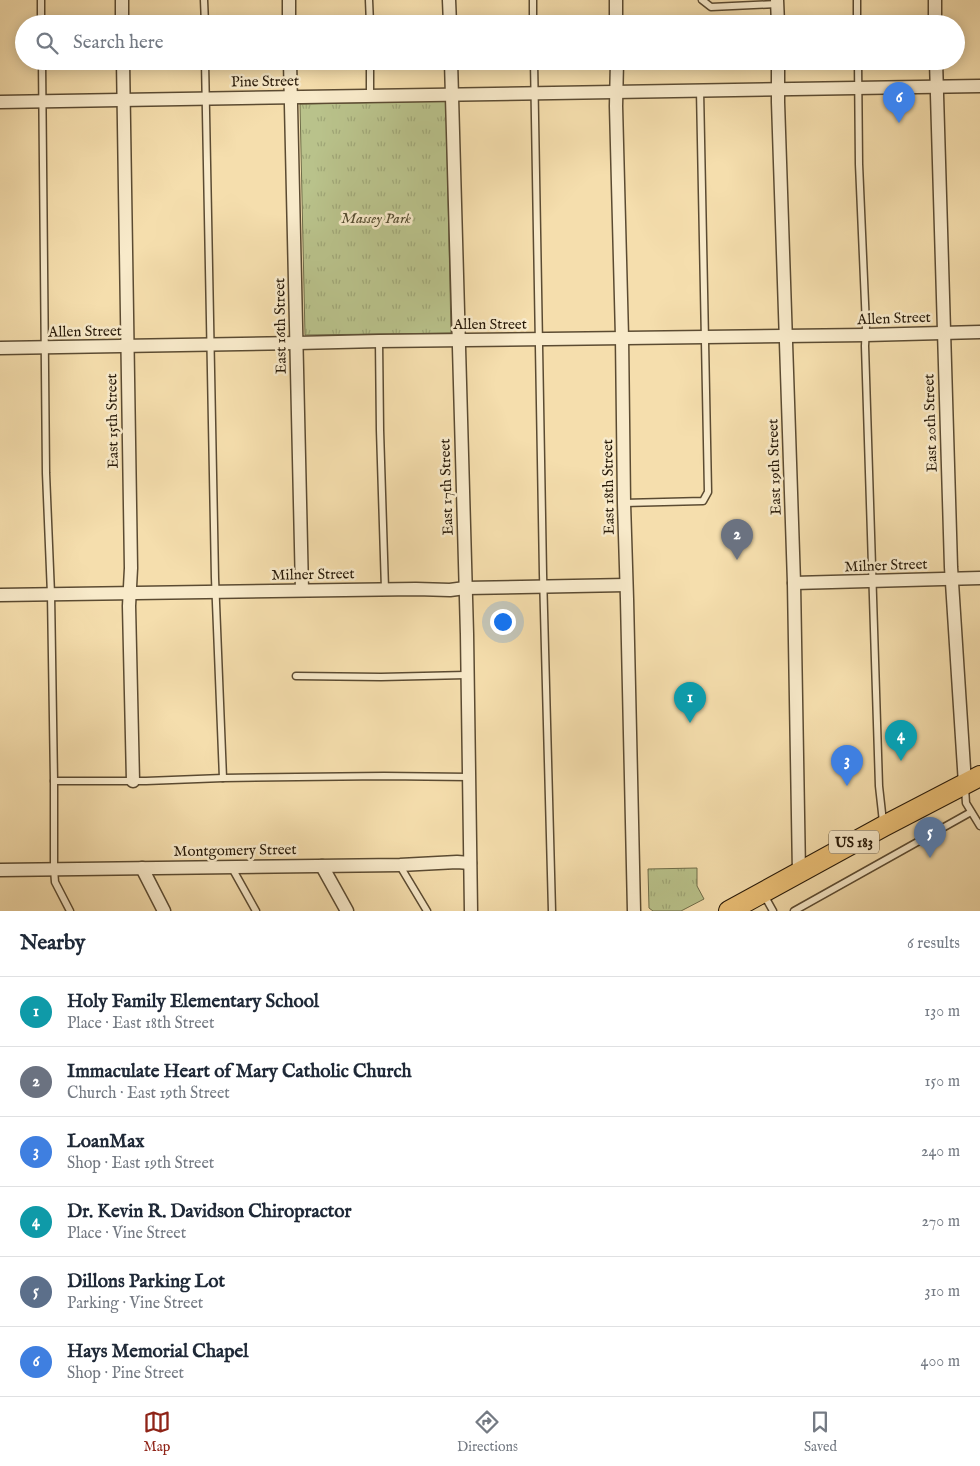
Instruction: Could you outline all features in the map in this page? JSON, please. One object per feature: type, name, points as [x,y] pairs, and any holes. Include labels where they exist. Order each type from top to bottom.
[{"type":"main road","name":"US 183","points":[[729,911],[972,780]]},
{"type":"street","points":[[122,0],[122,15]]},
{"type":"street","points":[[289,0],[289,15]]},
{"type":"street","points":[[449,0],[450,15]]},
{"type":"street","points":[[616,0],[616,15]]},
{"type":"street","points":[[935,0],[936,15]]},
{"type":"street","points":[[777,2],[778,15]]},
{"type":"street","name":"East 15th Street","points":[[122,70],[133,781]]},
{"type":"street","name":"East 16th Street","points":[[290,70],[302,590]]},
{"type":"street","name":"East 17th Street","points":[[451,70],[465,588],[471,911]]},
{"type":"street","name":"East 18th Street","points":[[617,70],[624,503],[634,911]]},
{"type":"street","name":"East 19th Street","points":[[778,70],[794,583],[799,873]]},
{"type":"street","name":"East 20th Street","points":[[936,70],[951,579],[972,780]]},
{"type":"street","name":"Pine Street","points":[[0,102],[206,99],[273,96],[452,95],[980,86]]},
{"type":"street","name":"Allen Street","points":[[0,348],[980,332]]},
{"type":"street","name":"Milner Street","points":[[794,583],[980,578]]},
{"type":"street","name":"Milner Street","points":[[0,595],[385,589],[450,590],[465,588],[626,585]]},
{"type":"street","name":"Montgomery Street","points":[[0,870],[470,863]]},
{"type":"street","points":[[322,866],[347,911]]},
{"type":"street","points":[[142,868],[164,911]]},
{"type":"lane","points":[[41,0],[41,15]]},
{"type":"lane","points":[[204,0],[205,15]]},
{"type":"lane","points":[[369,0],[370,15]]},
{"type":"lane","points":[[533,0],[533,15]]},
{"type":"lane","points":[[702,0],[711,7],[777,2]]},
{"type":"lane","points":[[857,0],[857,15]]},
{"type":"lane","points":[[42,70],[46,473],[51,594],[54,869],[55,882],[70,911]]},
{"type":"lane","points":[[205,70],[216,592],[223,778]]},
{"type":"lane","points":[[370,70],[370,95]]},
{"type":"lane","points":[[534,70],[552,911]]},
{"type":"lane","points":[[858,70],[859,164],[866,335],[879,786],[884,826]]},
{"type":"lane","points":[[624,503],[702,501],[708,492],[700,90]]},
{"type":"lane","points":[[379,341],[385,589]]},
{"type":"lane","points":[[296,676],[381,677],[466,674]]},
{"type":"lane","points":[[54,780],[133,781],[384,776],[468,777]]},
{"type":"lane","points":[[972,780],[966,802],[980,826]]},
{"type":"lane","points":[[794,911],[971,812]]},
{"type":"lane","points":[[400,864],[427,911]]},
{"type":"lane","points":[[232,867],[256,911]]},
{"type":"lane","points":[[763,892],[773,911]]},
{"type":"green space","name":"Massey Park","points":[[446,101],[451,333],[305,335],[300,104]]},
{"type":"green space","points":[[697,868],[697,886],[704,899],[681,911],[653,911],[649,908],[648,869]]},
{"type":"place","name":"Hays Memorial Chapel","points":[[899,123]]},
{"type":"place","name":"Immaculate Heart of Mary Catholic Church","points":[[737,560]]},
{"type":"place","name":"Holy Family Elementary School","points":[[690,723]]},
{"type":"place","name":"Dr. Kevin R. Davidson Chiropractor","points":[[901,761]]},
{"type":"place","name":"LoanMax","points":[[847,786]]},
{"type":"place","name":"Dillons Parking Lot","points":[[930,858]]}]
